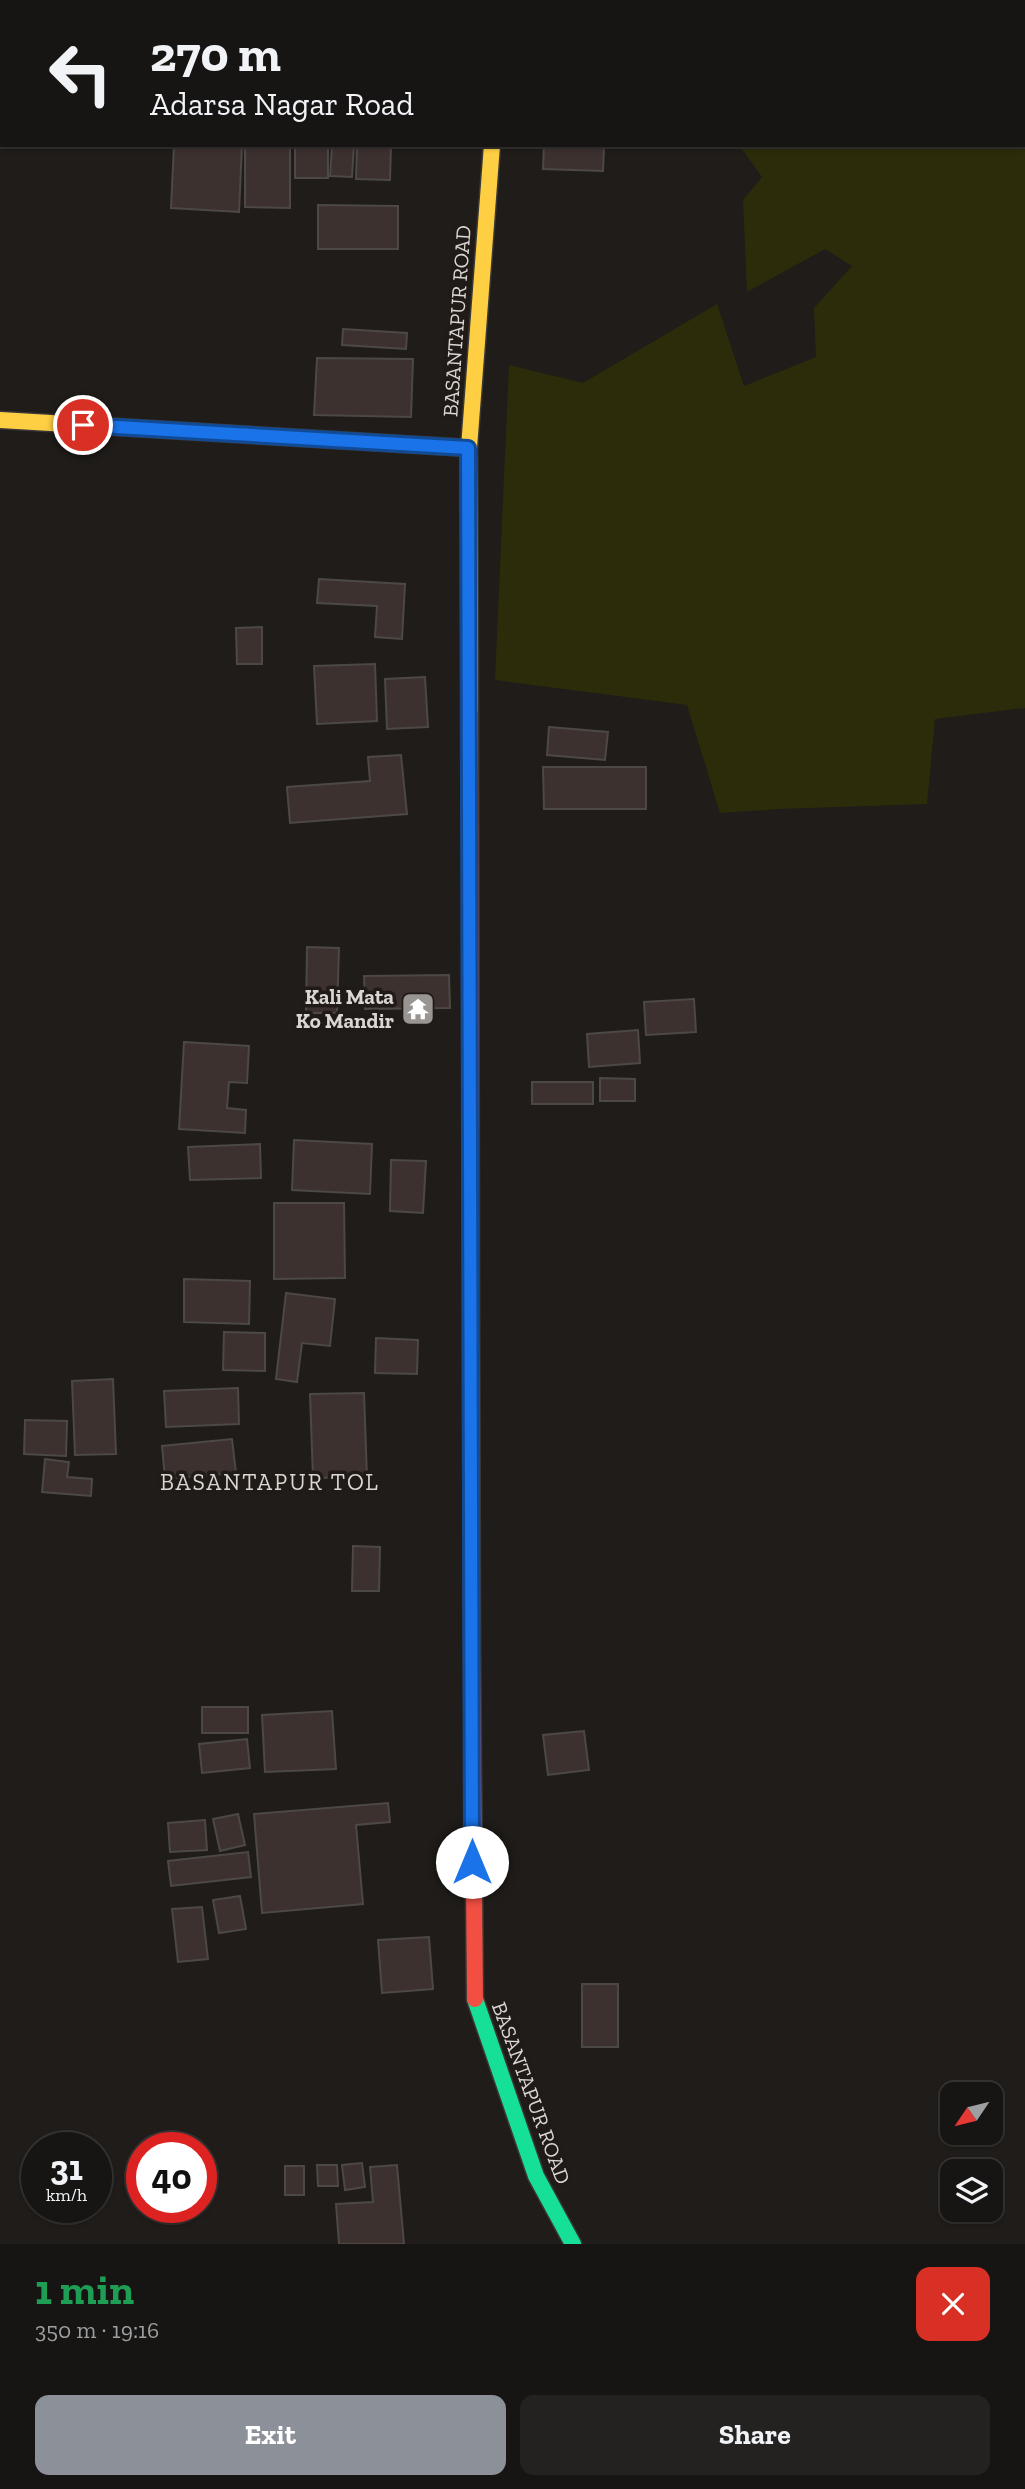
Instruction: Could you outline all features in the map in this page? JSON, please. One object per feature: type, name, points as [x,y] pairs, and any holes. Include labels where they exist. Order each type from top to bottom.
[{"type":"street","name":"BASANTAPUR ROAD","points":[[492,147],[468,448],[473,1995],[536,2176],[573,2244]]},
{"type":"street","points":[[0,420],[468,448]]},
{"type":"shaded area","points":[[740,147],[1025,147],[1025,708],[935,719],[927,804],[720,813],[687,705],[495,680],[509,365],[583,383],[717,304],[744,386],[816,357],[814,308],[852,266],[825,249],[747,292],[743,200],[762,177]]},
{"type":"building","points":[[174,147],[242,147],[239,212],[171,208]]},
{"type":"building","points":[[245,147],[290,147],[290,208],[245,207]]},
{"type":"building","points":[[295,147],[328,147],[328,178],[295,178]]},
{"type":"building","points":[[332,147],[354,147],[352,177],[330,176]]},
{"type":"building","points":[[357,147],[391,147],[390,180],[356,179]]},
{"type":"building","points":[[544,147],[604,147],[603,171],[543,169]]},
{"type":"building","points":[[318,205],[398,206],[398,249],[318,249]]},
{"type":"building","points":[[343,329],[407,333],[406,349],[342,345]]},
{"type":"building","points":[[317,358],[413,359],[411,417],[314,415]]},
{"type":"building","points":[[319,579],[405,584],[402,639],[375,637],[377,606],[317,603]]},
{"type":"building","points":[[262,627],[262,664],[237,664],[236,628]]},
{"type":"building","points":[[375,664],[377,721],[317,724],[314,666]]},
{"type":"building","points":[[425,677],[428,727],[387,729],[385,679]]},
{"type":"building","points":[[549,727],[608,732],[605,760],[547,755]]},
{"type":"building","points":[[401,755],[407,814],[290,823],[287,787],[370,781],[368,757]]},
{"type":"building","points":[[543,767],[646,767],[646,809],[544,809]]},
{"type":"building","points":[[307,947],[339,948],[337,1013],[306,1013]]},
{"type":"building","points":[[449,975],[450,1008],[365,1009],[364,976]]},
{"type":"building","points":[[694,999],[696,1032],[646,1035],[644,1002]]},
{"type":"building","points":[[638,1030],[640,1063],[589,1067],[587,1034]]},
{"type":"building","points":[[184,1042],[249,1046],[247,1083],[229,1082],[227,1108],[246,1110],[245,1133],[179,1129]]},
{"type":"building","points":[[600,1078],[635,1079],[635,1101],[600,1101]]},
{"type":"building","points":[[532,1082],[593,1082],[593,1104],[532,1104]]},
{"type":"building","points":[[294,1140],[372,1144],[370,1194],[292,1190]]},
{"type":"building","points":[[260,1144],[261,1178],[190,1180],[188,1147]]},
{"type":"building","points":[[391,1160],[426,1161],[423,1213],[390,1211]]},
{"type":"building","points":[[274,1203],[344,1203],[345,1278],[274,1279]]},
{"type":"building","points":[[184,1279],[250,1281],[249,1324],[184,1322]]},
{"type":"building","points":[[286,1293],[335,1299],[330,1346],[302,1343],[297,1382],[276,1379]]},
{"type":"building","points":[[224,1332],[265,1333],[265,1371],[223,1370]]},
{"type":"building","points":[[376,1338],[418,1340],[417,1374],[375,1373]]},
{"type":"building","points":[[113,1379],[116,1454],[75,1455],[72,1381]]},
{"type":"building","points":[[238,1388],[239,1424],[166,1427],[164,1391]]},
{"type":"building","points":[[364,1393],[367,1477],[313,1478],[310,1394]]},
{"type":"building","points":[[25,1420],[67,1421],[66,1456],[24,1454]]},
{"type":"building","points":[[232,1439],[236,1473],[165,1479],[162,1446]]},
{"type":"building","points":[[45,1459],[69,1462],[67,1477],[92,1479],[91,1496],[42,1492]]},
{"type":"building","points":[[353,1546],[380,1547],[379,1591],[352,1591]]},
{"type":"building","points":[[202,1707],[248,1707],[248,1733],[202,1733]]},
{"type":"building","points":[[332,1711],[336,1769],[265,1772],[262,1715]]},
{"type":"building","points":[[584,1731],[589,1770],[548,1775],[543,1735]]},
{"type":"building","points":[[247,1739],[250,1768],[202,1773],[199,1744]]},
{"type":"building","points":[[388,1803],[390,1822],[356,1825],[363,1904],[262,1913],[254,1814]]},
{"type":"building","points":[[238,1814],[245,1845],[220,1851],[213,1819]]},
{"type":"building","points":[[205,1820],[207,1850],[170,1852],[168,1823]]},
{"type":"building","points":[[248,1852],[251,1877],[171,1886],[168,1861]]},
{"type":"building","points":[[240,1896],[246,1929],[219,1933],[213,1900]]},
{"type":"building","points":[[202,1907],[208,1959],[178,1962],[172,1909]]},
{"type":"building","points":[[429,1937],[433,1989],[382,1993],[378,1940]]},
{"type":"building","points":[[582,1984],[618,1984],[618,2047],[582,2047]]},
{"type":"building","points":[[362,2163],[365,2187],[345,2190],[342,2165]]},
{"type":"building","points":[[317,2165],[337,2165],[338,2186],[318,2186]]},
{"type":"building","points":[[397,2165],[404,2244],[339,2244],[336,2204],[373,2202],[370,2167]]},
{"type":"building","points":[[285,2166],[304,2166],[304,2195],[285,2195]]},
{"type":"traffic: fast","points":[[471,1324],[472,1657]]},
{"type":"traffic: fast","points":[[475,1999],[536,2176],[573,2244]]},
{"type":"traffic: slow","points":[[470,715],[469,448],[492,147]]},
{"type":"traffic: slow","points":[[0,420],[469,448]]},
{"type":"traffic: jam","points":[[470,715],[471,1324]]},
{"type":"traffic: jam","points":[[472,1657],[475,1999]]},
{"type":"place","name":"Kali Mata Ko Mandir","points":[[418,1009]]},
{"type":"district","name":"BASANTAPUR TOL","points":[[270,1482]]},
{"type":"route","points":[[83,425],[468,448],[472,1862]]}]
